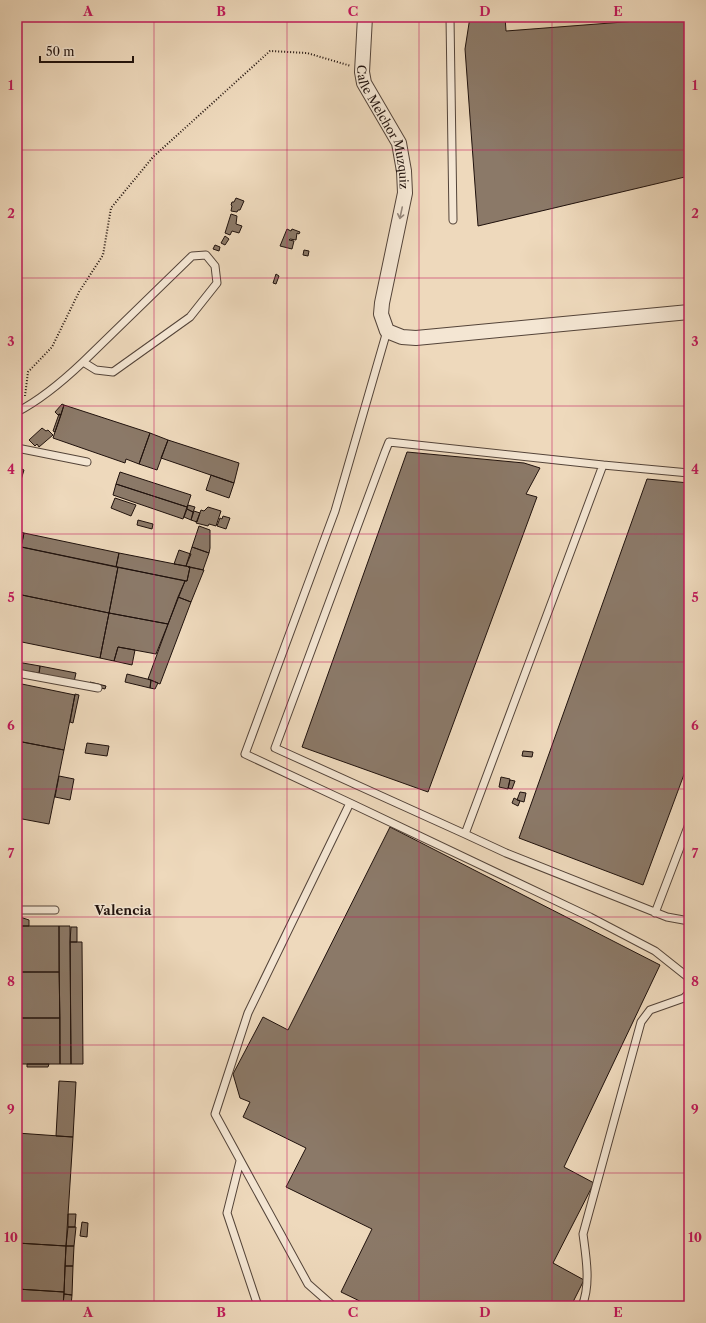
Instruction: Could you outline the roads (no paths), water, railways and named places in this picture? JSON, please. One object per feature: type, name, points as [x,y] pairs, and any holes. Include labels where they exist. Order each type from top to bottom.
[{"type":"street","name":"Calle Melchor Muzquiz","points":[[365,17],[362,72],[364,83],[398,142],[404,171],[405,193],[382,303],[381,314],[387,330]]},
{"type":"street","points":[[387,330],[402,337],[416,338],[689,312]]},
{"type":"lane","points":[[450,17],[453,220]]},
{"type":"lane","points":[[17,412],[31,405],[48,393],[83,362],[192,256],[206,255],[215,266],[216,283],[190,317],[113,372],[96,370],[83,362]]},
{"type":"lane","points":[[387,330],[335,511],[245,754],[583,914],[655,951],[689,978]]},
{"type":"lane","points":[[689,473],[389,442],[275,748],[506,853],[667,918],[689,921]]},
{"type":"lane","points":[[17,448],[88,462]]},
{"type":"lane","points":[[465,834],[603,465]]},
{"type":"lane","points":[[17,673],[98,688]]},
{"type":"lane","points":[[333,1306],[308,1284],[214,1114],[248,1012],[350,803]]},
{"type":"lane","points":[[655,912],[689,824]]},
{"type":"lane","points":[[17,910],[55,910]]},
{"type":"lane","points":[[582,1306],[586,1297],[587,1266],[583,1234],[641,1022],[650,1010],[684,998],[689,992]]},
{"type":"lane","points":[[240,1161],[227,1213],[258,1306]]},
{"type":"district","name":"Valencia","points":[[123,910]]}]
